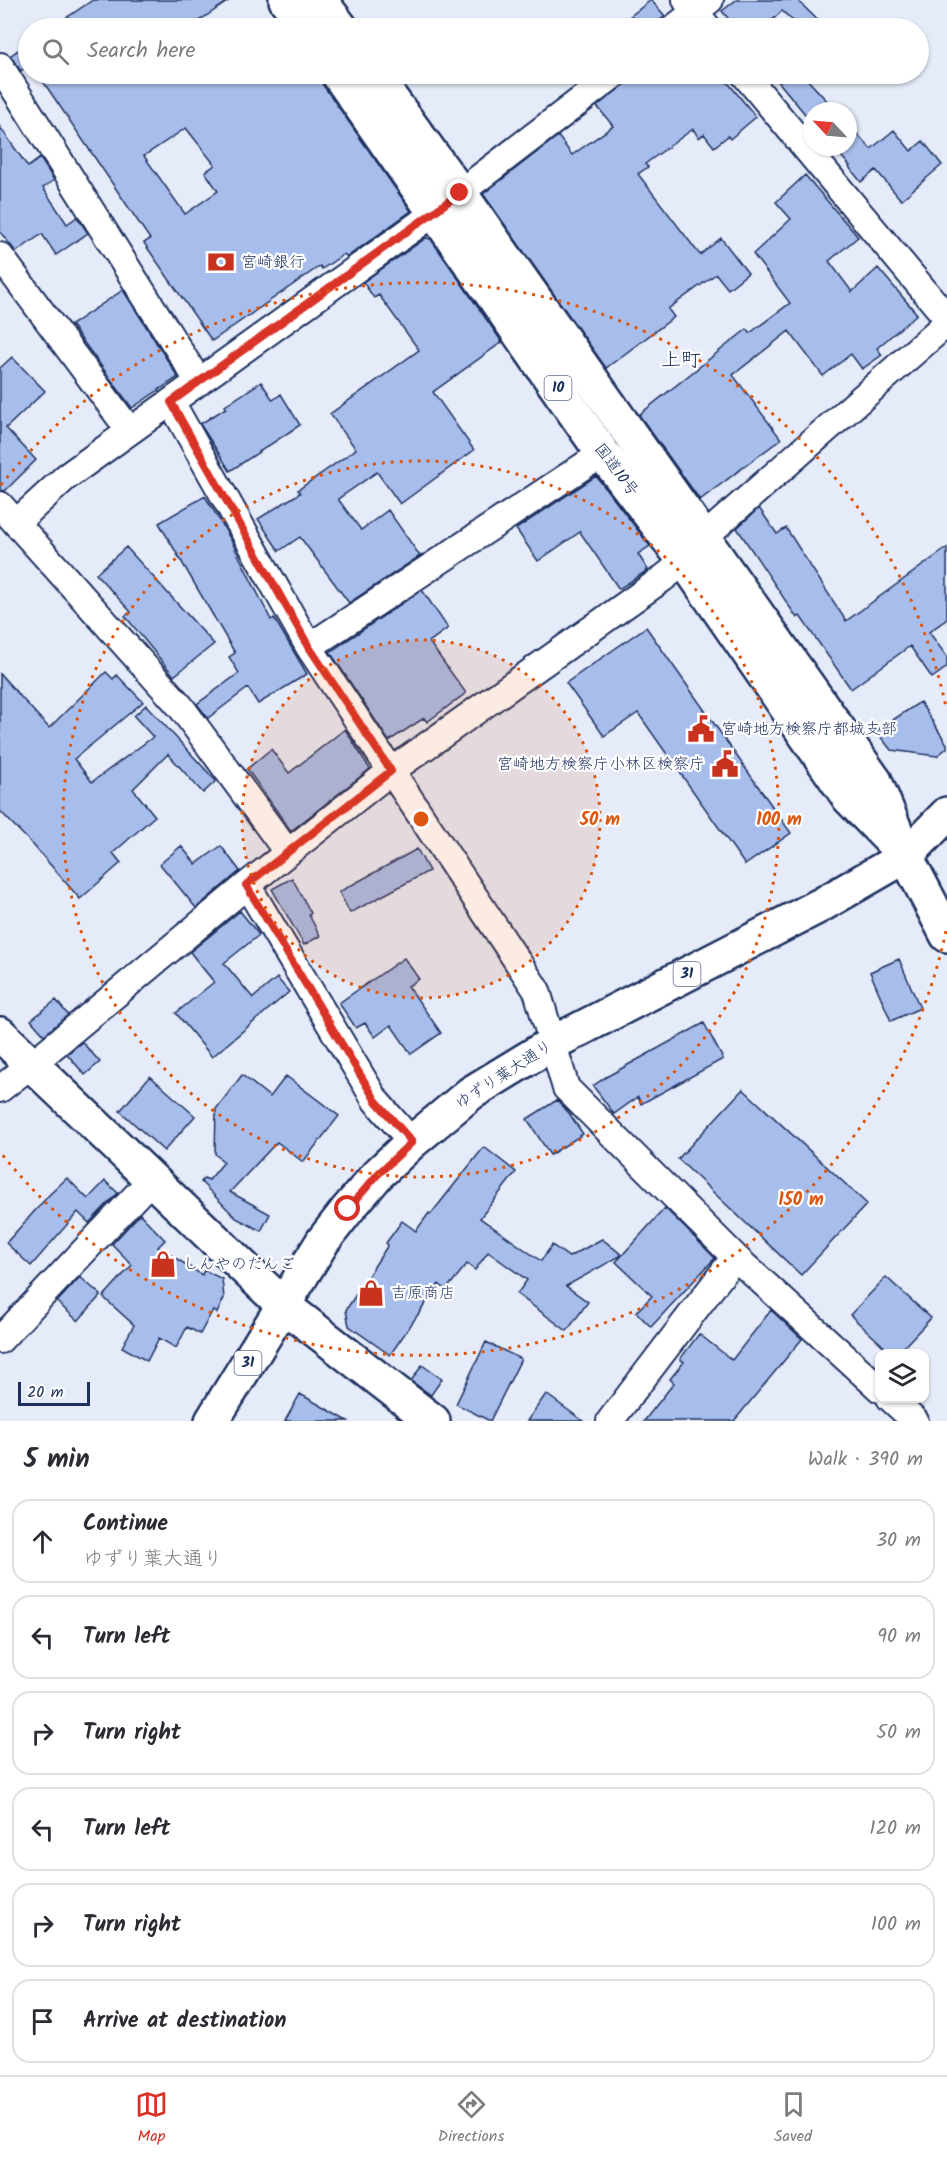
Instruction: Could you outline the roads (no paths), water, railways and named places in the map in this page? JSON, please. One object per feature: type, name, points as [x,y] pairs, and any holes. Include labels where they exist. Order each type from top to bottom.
[{"type":"main road","points":[[286,0],[299,18]]},
{"type":"main road","points":[[320,0],[334,18]]},
{"type":"main road","name":"国道10号","points":[[347,84],[448,202],[694,550],[849,798],[906,856],[947,936]]},
{"type":"main road","name":"国道10号","points":[[379,84],[448,202],[604,455],[694,550]]},
{"type":"main road","name":"ゆずり葉大通り","points":[[212,1421],[323,1241],[348,1209],[378,1174],[412,1142],[471,1093],[553,1043],[821,905],[906,856],[947,814]]},
{"type":"main road","points":[[0,1034],[283,1305],[320,1336],[433,1421]]},
{"type":"street","points":[[0,66],[199,382]]},
{"type":"street","points":[[288,853],[181,707],[8,514],[66,477],[448,202],[602,84]]},
{"type":"street","points":[[752,84],[947,318]]},
{"type":"street","points":[[0,256],[130,430]]},
{"type":"street","points":[[0,1089],[246,885],[391,771],[662,579],[947,323]]},
{"type":"street","points":[[171,402],[309,647],[537,991],[566,1088],[735,1257],[875,1385]]},
{"type":"street","points":[[309,647],[576,471],[604,455]]},
{"type":"street","points":[[246,885],[376,1101],[412,1142]]},
{"type":"street","points":[[0,1340],[151,1180]]},
{"type":"street","points":[[610,1421],[735,1257]]},
{"type":"street","points":[[895,1403],[915,1421]]},
{"type":"place","name":"宮崎銀行","points":[[221,262]]},
{"type":"place","name":"宮崎地方検察庁都城支部","points":[[701,729]]},
{"type":"place","name":"宮崎地方検察庁小林区検察庁","points":[[725,764]]},
{"type":"place","name":"しんやのだんご","points":[[163,1264]]},
{"type":"place","name":"吉原商店","points":[[371,1293]]},
{"type":"district","name":"上町","points":[[681,361]]}]
